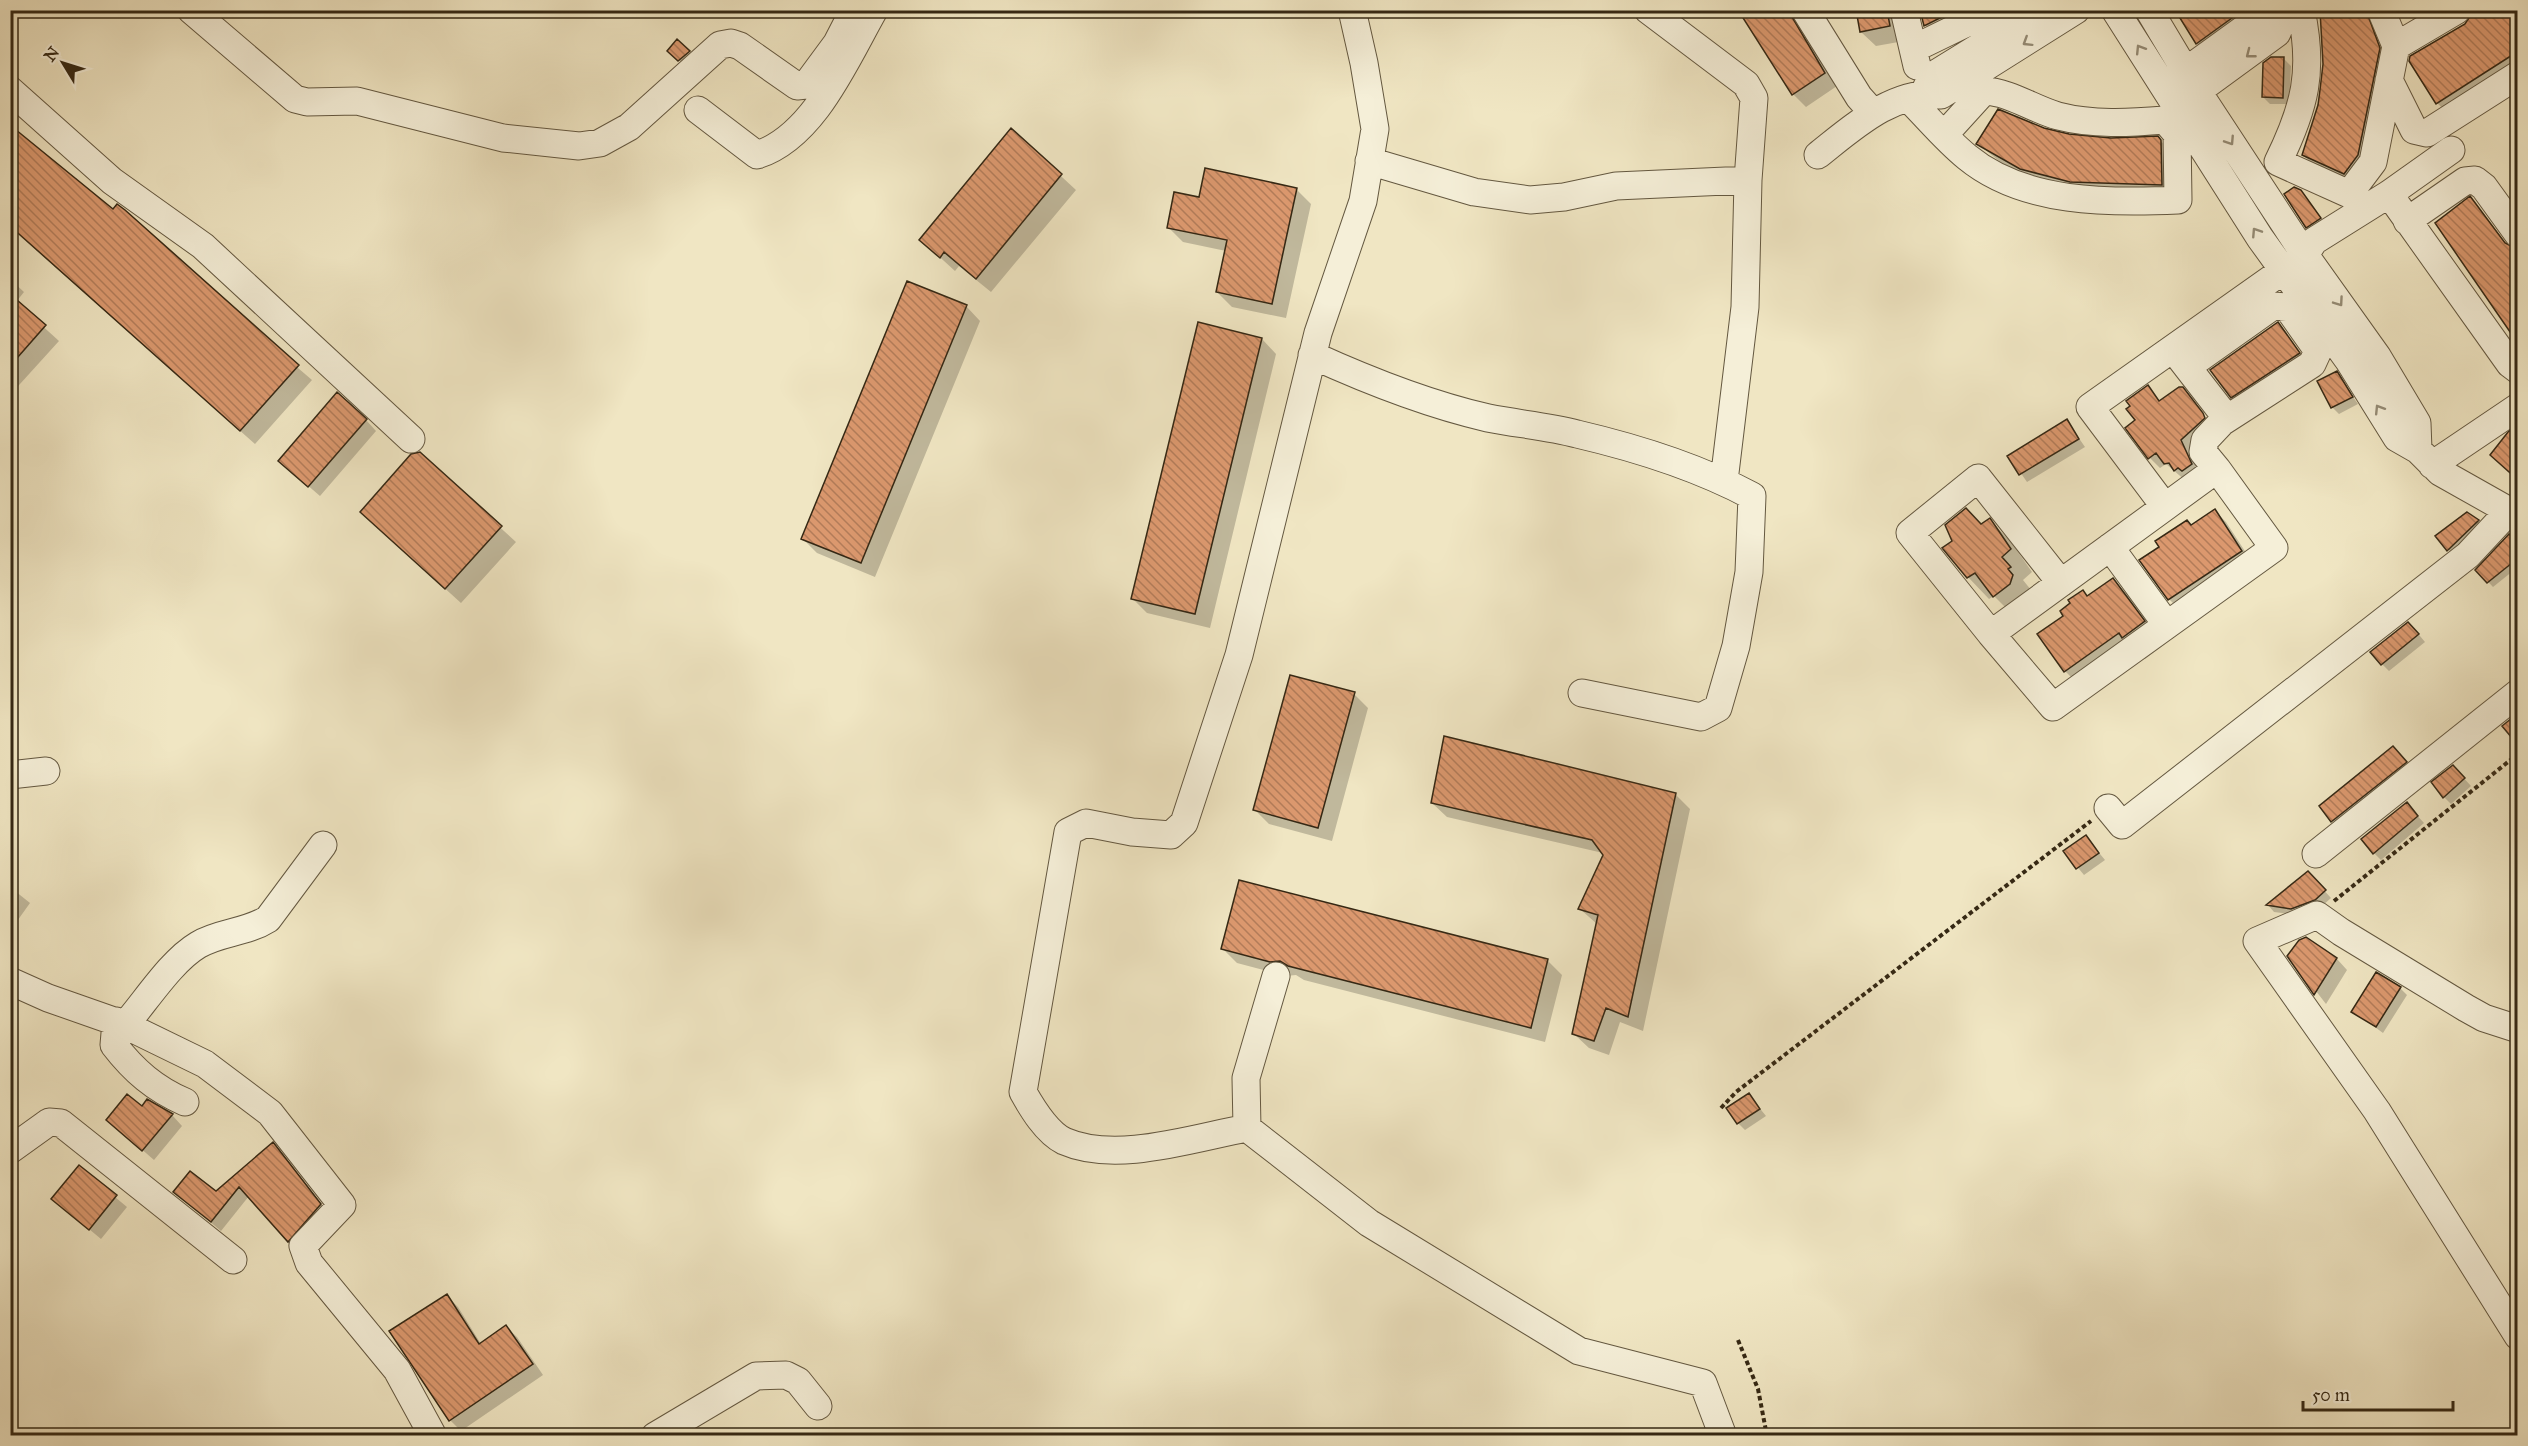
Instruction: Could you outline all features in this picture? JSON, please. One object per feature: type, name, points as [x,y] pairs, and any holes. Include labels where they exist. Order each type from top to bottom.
[{"type":"street","points":[[190,10],[295,99],[307,102],[357,101],[503,138],[579,146],[600,143],[629,127],[720,45],[731,43],[740,46],[797,86],[806,85],[837,43],[854,10]]},
{"type":"street","points":[[698,110],[757,155],[775,149],[822,103],[874,10]]},
{"type":"street","points":[[1352,10],[1375,129],[1363,201],[1312,355],[1239,655],[1184,823],[1171,836],[1132,832],[1086,823],[1068,832],[1023,1092],[1035,1114],[1063,1140],[1113,1152],[1247,1128],[1369,1223],[1579,1351],[1703,1383],[1723,1436]]},
{"type":"street","points":[[1648,10],[1746,84],[1754,98],[1748,180],[1744,307],[1724,481]]},
{"type":"street","points":[[1904,10],[1913,49],[1916,96],[1944,135],[1968,158],[2001,179],[2048,193],[2115,202],[2178,200],[2176,134],[2165,120],[2126,123],[2092,122],[2058,116],[1996,91],[1984,91],[1944,135]]},
{"type":"street","points":[[1913,49],[1993,10]]},
{"type":"street","points":[[1916,96],[1932,76],[2039,10]]},
{"type":"street","points":[[1818,155],[1876,110],[1916,96],[1941,95],[2076,10]]},
{"type":"street","points":[[2115,10],[2181,89]]},
{"type":"street","points":[[2108,808],[2122,825],[2468,555],[2513,513],[2397,438],[2349,362],[2299,258],[2260,238],[2181,89],[2149,10]]},
{"type":"street","points":[[2301,10],[2308,45],[2307,85],[2291,136],[2278,162],[2349,194],[2373,162],[2396,46],[2381,10]]},
{"type":"street","points":[[2396,46],[2457,10]]},
{"type":"street","points":[[2181,89],[2266,13],[2287,11]]},
{"type":"street","points":[[1809,13],[1859,98],[1866,106],[1876,110]]},
{"type":"street","points":[[2390,80],[2414,130],[2427,133],[2517,75]]},
{"type":"street","points":[[10,90],[112,181],[203,246],[411,439]]},
{"type":"street","points":[[2397,206],[2451,150]]},
{"type":"street","points":[[1370,161],[1474,192],[1530,200],[1564,197],[1616,186],[1748,180]]},
{"type":"street","points":[[2180,358],[2299,258],[2314,241],[2397,206],[2465,181],[2475,180],[2484,187],[2517,234]]},
{"type":"street","points":[[2397,206],[2510,364],[2517,370]]},
{"type":"street","points":[[2061,583],[1978,478],[1910,533],[2053,707],[2274,548],[2203,452],[2205,440],[2222,422],[2312,364],[2318,351],[2288,307],[2281,304],[2274,306],[2090,407],[2165,507]]},
{"type":"street","points":[[1312,355],[1365,379],[1487,418],[1576,433],[1648,453],[1724,481],[1752,496],[1749,572],[1736,646],[1718,708],[1701,717],[1582,693]]},
{"type":"street","points":[[2180,358],[2222,412],[2222,422]]},
{"type":"street","points":[[2425,458],[2517,407]]},
{"type":"street","points":[[1991,634],[2217,470]]},
{"type":"street","points":[[2110,547],[2167,625]]},
{"type":"street","points":[[2316,854],[2517,693]]},
{"type":"street","points":[[10,775],[46,771]]},
{"type":"street","points":[[185,1102],[162,1092],[130,1065],[114,1045],[120,1023],[185,955],[199,944],[255,927],[268,919],[323,845]]},
{"type":"street","points":[[2517,1029],[2484,1018],[2466,1008],[2317,915],[2257,940],[2377,1111],[2517,1336]]},
{"type":"street","points":[[1247,1128],[1246,1078],[1276,976]]},
{"type":"street","points":[[10,981],[48,998],[120,1023],[206,1065],[270,1113],[342,1205],[303,1246],[309,1263],[397,1370],[433,1436]]},
{"type":"street","points":[[10,1150],[49,1122],[61,1123],[233,1260]]},
{"type":"street","points":[[656,1436],[756,1376],[786,1375],[798,1381],[818,1406]]},
{"type":"path","points":[[2317,915],[2517,754]]},
{"type":"path","points":[[1721,1108],[1736,1092],[2108,808]]},
{"type":"path","points":[[1738,1340],[1758,1389],[1767,1436]]},
{"type":"building","points":[[1738,10],[1788,10],[1825,73],[1792,95]]},
{"type":"building","points":[[1856,10],[1887,10],[1890,26],[1860,32]]},
{"type":"building","points":[[1920,10],[1956,10],[1924,26]]},
{"type":"building","points":[[2175,10],[2243,10],[2196,44]]},
{"type":"building","points":[[2320,10],[2366,10],[2380,48],[2358,155],[2344,174],[2302,155],[2318,105],[2320,90],[2323,64]]},
{"type":"building","points":[[2474,10],[2517,10],[2517,52],[2436,104],[2409,61],[2410,56],[2465,24]]},
{"type":"building","points":[[677,39],[690,51],[678,61],[667,51]]},
{"type":"building","points":[[2271,57],[2284,57],[2283,98],[2262,97],[2263,63]]},
{"type":"building","points":[[1998,109],[2044,128],[2069,134],[2111,138],[2158,136],[2161,140],[2162,185],[2070,182],[2020,169],[1976,144]]},
{"type":"building","points":[[10,125],[113,209],[117,204],[125,210],[299,365],[240,431],[10,226]]},
{"type":"building","points":[[1011,128],[1062,174],[976,279],[944,252],[940,258],[919,240]]},
{"type":"building","points":[[1205,168],[1297,188],[1272,304],[1216,292],[1227,240],[1167,228],[1174,192],[1199,197]]},
{"type":"building","points":[[2294,187],[2301,190],[2321,218],[2306,228],[2284,194]]},
{"type":"building","points":[[2470,196],[2505,243],[2517,249],[2517,342],[2435,223]]},
{"type":"building","points":[[907,281],[967,305],[861,563],[801,539]]},
{"type":"building","points":[[10,294],[46,325],[10,366]]},
{"type":"building","points":[[1198,322],[1262,338],[1195,614],[1131,599]]},
{"type":"building","points":[[2278,322],[2300,353],[2231,398],[2210,370]]},
{"type":"building","points":[[2337,371],[2353,397],[2331,408],[2317,381]]},
{"type":"building","points":[[2148,385],[2159,401],[2179,387],[2183,387],[2205,418],[2181,440],[2192,464],[2182,471],[2178,468],[2174,471],[2169,463],[2164,464],[2156,453],[2148,459],[2125,428],[2135,420],[2126,409],[2130,406],[2126,401]]},
{"type":"building","points":[[337,392],[367,419],[308,487],[278,461]]},
{"type":"building","points":[[2067,419],[2079,439],[2019,475],[2007,456]]},
{"type":"building","points":[[2517,426],[2517,479],[2490,455],[2508,432]]},
{"type":"building","points":[[420,452],[502,526],[445,589],[360,512],[411,454]]},
{"type":"building","points":[[1966,508],[1981,524],[1990,518],[2011,549],[2002,557],[2011,567],[2008,569],[2013,575],[2010,584],[1993,597],[1975,573],[1967,578],[1942,548],[1952,541],[1945,525]]},
{"type":"building","points":[[2215,509],[2242,551],[2168,600],[2139,560],[2159,547],[2155,541],[2187,520],[2191,525]]},
{"type":"building","points":[[2467,512],[2479,520],[2447,551],[2435,536]]},
{"type":"building","points":[[2509,534],[2517,539],[2517,559],[2487,583],[2475,570]]},
{"type":"building","points":[[2113,578],[2145,621],[2122,638],[2119,633],[2064,672],[2037,634],[2063,616],[2060,611],[2070,603],[2068,600],[2083,590],[2087,596]]},
{"type":"building","points":[[2408,622],[2419,634],[2381,665],[2370,652]]},
{"type":"building","points":[[1290,675],[1355,692],[1318,828],[1253,810]]},
{"type":"building","points":[[2517,714],[2517,744],[2502,726]]},
{"type":"building","points":[[1444,736],[1676,793],[1628,1017],[1606,1008],[1594,1041],[1572,1034],[1598,915],[1578,909],[1603,855],[1592,840],[1431,803]]},
{"type":"building","points":[[2393,746],[2407,762],[2331,822],[2319,806]]},
{"type":"building","points":[[2453,765],[2465,778],[2443,798],[2431,782]]},
{"type":"building","points":[[2407,802],[2418,816],[2373,854],[2361,839]]},
{"type":"building","points":[[2086,835],[2099,853],[2076,869],[2063,851]]},
{"type":"building","points":[[2308,871],[2326,890],[2315,900],[2291,909],[2266,905]]},
{"type":"building","points":[[1239,880],[1548,959],[1531,1028],[1288,966],[1280,961],[1270,962],[1221,949]]},
{"type":"building","points":[[2306,937],[2337,958],[2314,995],[2287,956],[2299,940]]},
{"type":"building","points":[[2376,972],[2401,987],[2376,1027],[2351,1012]]},
{"type":"building","points":[[1749,1093],[1760,1109],[1737,1124],[1726,1108]]},
{"type":"building","points":[[127,1094],[142,1106],[147,1099],[173,1114],[142,1151],[106,1120]]},
{"type":"building","points":[[273,1142],[321,1204],[288,1242],[239,1187],[211,1222],[173,1192],[190,1171],[216,1191]]},
{"type":"building","points":[[79,1165],[117,1195],[89,1230],[51,1199]]},
{"type":"building","points":[[447,1294],[479,1344],[506,1325],[533,1364],[449,1421],[389,1331]]}]
